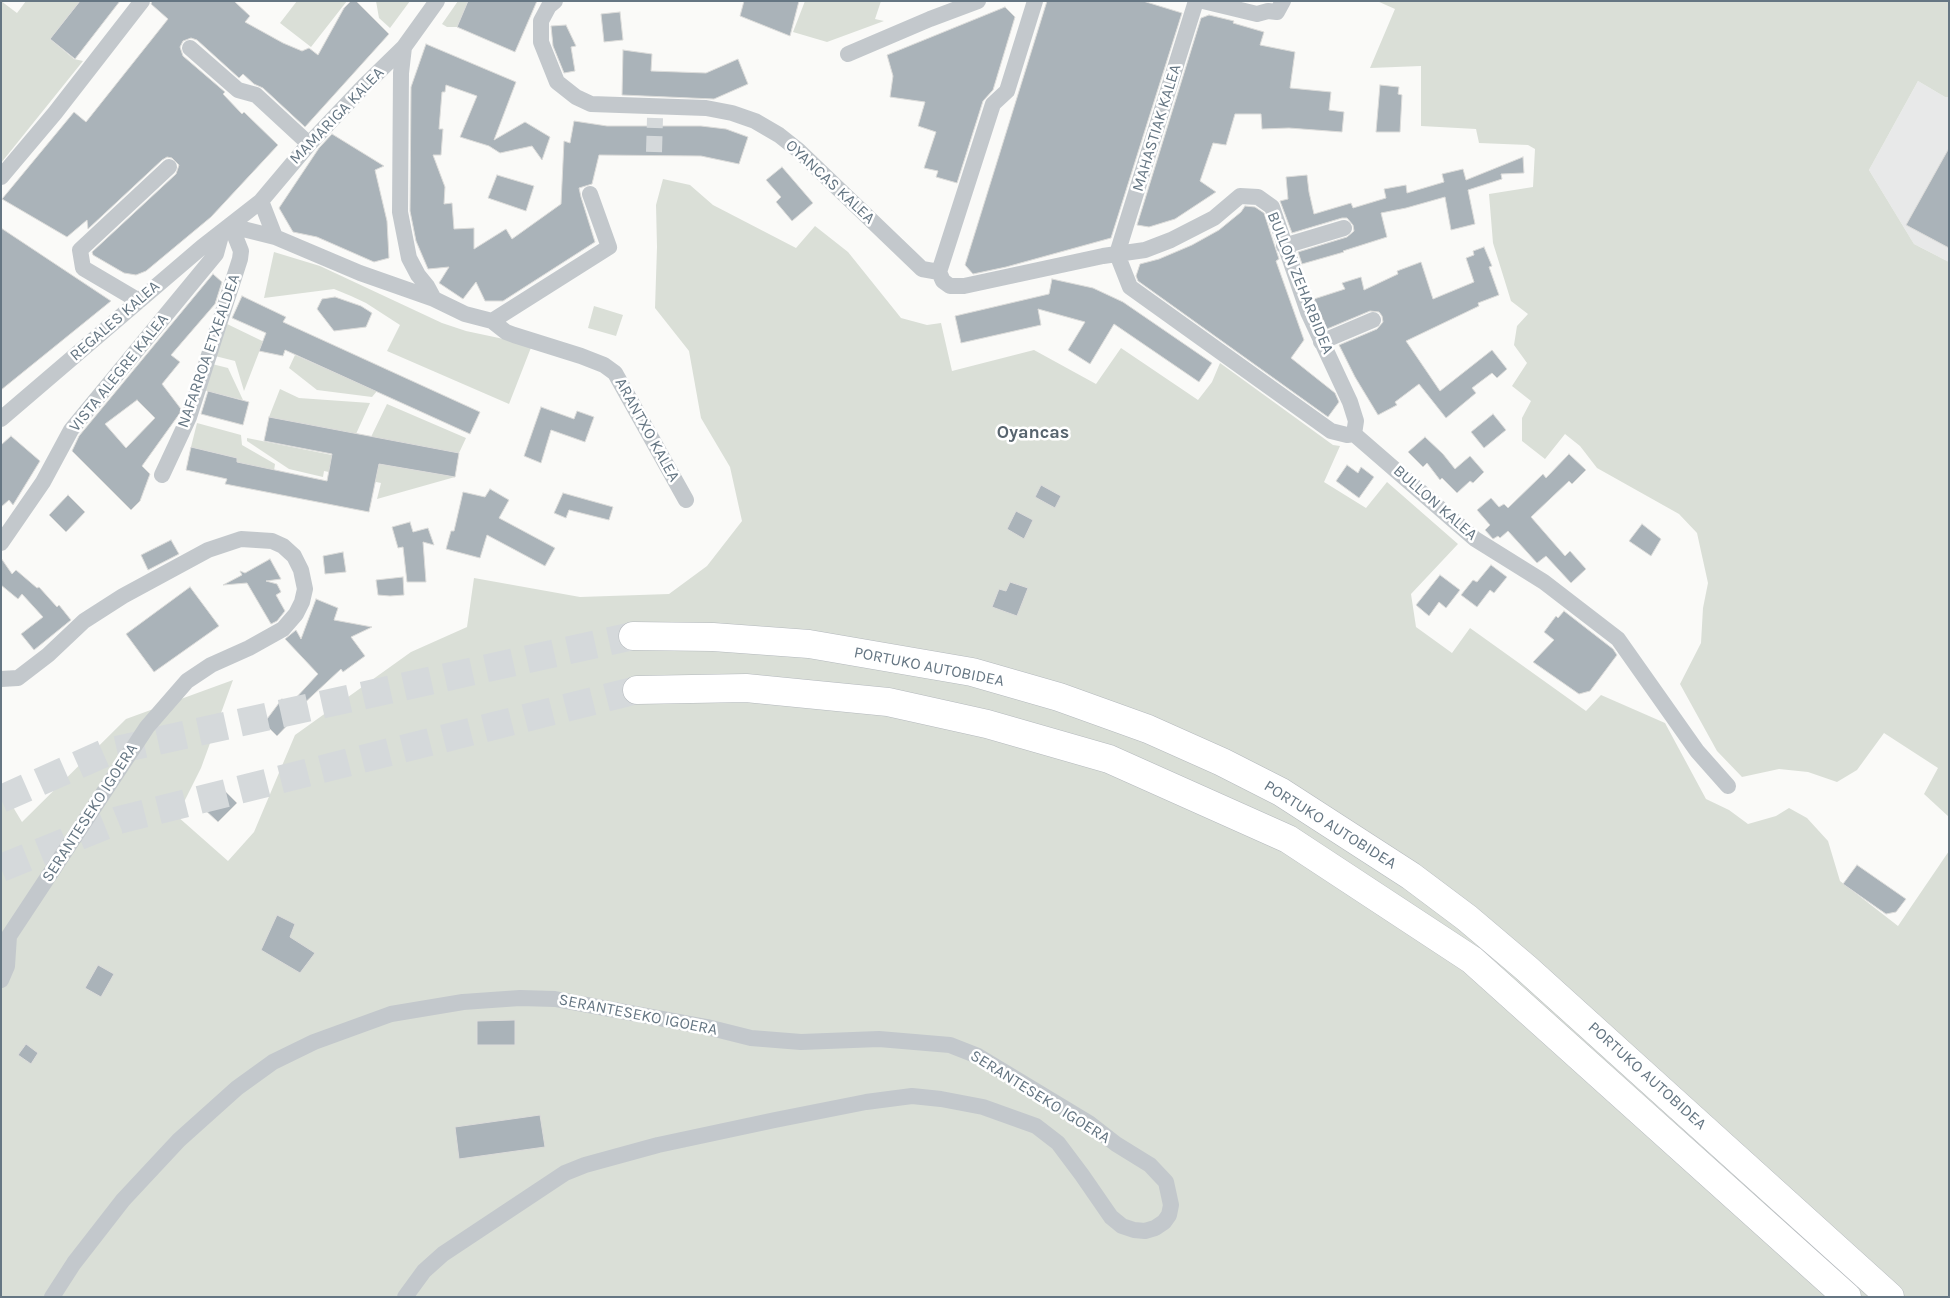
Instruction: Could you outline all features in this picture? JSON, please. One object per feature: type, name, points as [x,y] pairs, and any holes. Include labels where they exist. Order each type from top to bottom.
[{"type":"highway","name":"PORTUKO AUTOBIDEA","points":[[633,636],[713,637],[809,644],[972,672],[1059,697],[1148,729],[1222,762],[1281,792],[1411,876],[1466,918],[1526,968],[1890,1297]]},
{"type":"highway","name":"PORTUKO AUTOBIDEA","points":[[637,690],[746,688],[888,702],[969,720],[1109,759],[1288,839],[1472,960],[1847,1297]]},
{"type":"street","points":[[1,177],[55,113],[142,1]]},
{"type":"street","name":"MAMARIGA KALEA","points":[[227,229],[261,201],[309,144],[404,47],[438,1]]},
{"type":"street","name":"OYANCAS KALEA","points":[[555,1],[549,6],[541,21],[541,42],[557,82],[576,97],[591,104],[706,108],[755,121],[779,135],[798,150],[916,264],[922,269],[939,272],[943,281],[950,286],[964,286],[1117,254]]},
{"type":"street","points":[[848,54],[978,1]]},
{"type":"street","points":[[939,272],[993,104],[1007,91],[1035,1]]},
{"type":"street","name":"MAHASTIAK KALEA","points":[[1117,254],[1196,1]]},
{"type":"street","points":[[1203,1],[1257,14],[1280,7]]},
{"type":"street","points":[[404,47],[400,73],[400,212],[409,258],[418,276],[427,286],[434,299]]},
{"type":"street","points":[[190,48],[238,90],[256,95],[309,144]]},
{"type":"street","points":[[139,301],[83,268],[80,250],[169,167]]},
{"type":"street","points":[[492,320],[610,247],[590,194]]},
{"type":"street","name":"BULLON ZEHARBIDEA","points":[[1117,254],[1145,250],[1171,240],[1214,218],[1240,196],[1258,197],[1272,207],[1308,312],[1350,402],[1356,421],[1354,434]]},
{"type":"street","points":[[261,201],[275,237]]},
{"type":"street","points":[[1284,246],[1344,228]]},
{"type":"street","name":"REGALES KALEA","points":[[1,419],[202,247],[227,229]]},
{"type":"street","name":"ARANTXO KALEA","points":[[227,229],[275,237],[360,273],[434,299],[465,314],[492,320],[506,332],[604,365],[615,373],[686,500]]},
{"type":"street","name":"NAFARROA ETXEALDEA","points":[[162,475],[189,417],[240,259],[240,251],[227,229]]},
{"type":"street","name":"VISTA ALEGRE KALEA","points":[[1,543],[43,482],[71,430],[216,254],[227,229]]},
{"type":"street","points":[[1117,254],[1130,287],[1331,431],[1347,436],[1354,434]]},
{"type":"street","points":[[385,281],[404,272],[409,258]]},
{"type":"street","points":[[1322,342],[1373,320]]},
{"type":"street","name":"BULLON KALEA","points":[[1354,434],[1475,539],[1544,582],[1618,639],[1697,751],[1728,786]]},
{"type":"street","name":"SERANTESEKO IGOERA","points":[[1,679],[18,678],[48,655],[84,621],[123,596],[208,550],[241,538],[272,541],[283,546],[294,556],[301,570],[305,589],[302,602],[296,614],[283,628],[250,648],[211,665],[187,681],[141,735],[9,936],[7,966],[1,980]]},
{"type":"street","name":"SERANTESEKO IGOERA","points":[[52,1297],[74,1263],[123,1200],[179,1140],[238,1088],[272,1062],[314,1042],[391,1014],[463,1002],[520,998],[555,999],[707,1027],[752,1038],[801,1042],[878,1039],[950,1045],[978,1056],[1089,1123],[1116,1144],[1150,1165],[1166,1182],[1171,1206],[1170,1215],[1164,1222],[1154,1228],[1145,1231],[1122,1226],[1111,1217],[1058,1143],[1036,1126],[983,1107],[912,1096],[866,1102],[784,1118],[658,1145],[585,1164],[565,1172],[443,1254],[424,1271],[405,1297]]},
{"type":"shaded area","points":[[1,1],[17,13],[26,1],[80,1],[50,39],[74,59],[83,61],[1,163]]},
{"type":"shaded area","points":[[297,1],[347,1],[311,47],[280,23]]},
{"type":"shaded area","points":[[376,1],[410,1],[390,28],[379,18]]},
{"type":"shaded area","points":[[458,1],[468,1],[457,27],[447,27],[442,24]]},
{"type":"shaded area","points":[[805,1],[881,1],[875,19],[884,21],[827,42],[793,32]]},
{"type":"shaded area","points":[[1377,1],[1949,1],[1949,97],[1945,97],[1918,81],[1869,170],[1914,244],[1949,262],[1949,817],[1924,794],[1938,768],[1884,733],[1857,770],[1837,782],[1808,772],[1779,769],[1742,777],[1717,751],[1680,684],[1701,643],[1703,608],[1708,583],[1697,533],[1679,514],[1597,468],[1580,446],[1565,434],[1545,459],[1522,441],[1522,418],[1531,401],[1512,386],[1527,363],[1514,345],[1517,326],[1528,314],[1511,301],[1493,243],[1489,194],[1533,187],[1535,149],[1528,145],[1479,143],[1476,129],[1421,126],[1421,66],[1370,68],[1395,9]]},
{"type":"shaded area","points":[[1918,81],[1945,97],[1949,97],[1949,262],[1914,244],[1869,170]]},
{"type":"shaded area","points":[[663,179],[690,185],[713,205],[796,248],[815,226],[848,252],[901,318],[927,325],[941,323],[952,371],[1034,350],[1096,384],[1121,348],[1198,400],[1212,382],[1220,363],[1333,445],[1340,446],[1324,482],[1366,508],[1387,482],[1458,544],[1411,594],[1416,627],[1452,653],[1470,628],[1586,711],[1601,695],[1665,723],[1706,799],[1729,810],[1748,824],[1776,816],[1789,808],[1807,818],[1828,841],[1840,881],[1898,926],[1949,851],[1949,1297],[1,1297],[1,787],[22,822],[126,719],[233,680],[201,768],[177,816],[228,861],[254,832],[295,735],[411,652],[467,627],[474,578],[580,597],[669,594],[707,566],[742,521],[730,467],[701,418],[689,351],[655,308],[656,205]]},
{"type":"shaded area","points":[[274,252],[320,266],[442,323],[466,331],[532,345],[509,404],[387,351],[400,325],[366,303],[351,296],[334,289],[264,298]]},
{"type":"shaded area","points":[[594,306],[623,315],[616,336],[588,328]]},
{"type":"shaded area","points":[[225,323],[285,352],[283,355],[261,347],[244,391],[235,361],[215,356]]},
{"type":"shaded area","points":[[295,355],[377,391],[372,397],[317,390],[289,368]]},
{"type":"shaded area","points":[[212,364],[228,368],[243,400],[203,390]]},
{"type":"shaded area","points":[[280,389],[299,398],[370,403],[356,434],[269,417]]},
{"type":"shaded area","points":[[387,404],[466,438],[459,453],[371,437]]},
{"type":"shaded area","points":[[197,423],[241,435],[242,445],[275,464],[274,471],[237,462],[237,458],[191,447]]},
{"type":"shaded area","points":[[247,438],[455,477],[377,499],[381,483],[324,471],[323,477],[289,469],[247,441]]},
{"type":"building","points":[[80,1],[120,1],[75,59],[50,39]]},
{"type":"building","points":[[152,1],[234,1],[250,16],[245,22],[283,43],[302,51],[309,48],[318,55],[344,8],[351,1],[356,1],[389,34],[305,127],[263,88],[254,84],[243,74],[239,78],[197,40],[191,38],[183,41],[180,47],[183,56],[225,92],[223,94],[242,114],[244,112],[278,145],[211,217],[146,271],[136,275],[124,273],[93,255],[92,252],[176,174],[179,165],[172,158],[167,157],[162,160],[88,229],[87,220],[67,237],[2,199],[74,112],[86,122],[168,19],[151,4]]},
{"type":"building","points":[[468,1],[537,1],[515,52],[457,27]]},
{"type":"building","points":[[744,1],[799,1],[790,36],[740,16]]},
{"type":"building","points":[[1047,1],[1143,1],[1182,13],[1111,238],[1006,267],[973,274],[965,265]]},
{"type":"building","points":[[1005,7],[1015,17],[993,90],[983,101],[957,183],[936,177],[938,171],[924,168],[936,132],[918,126],[925,102],[890,97],[893,76],[887,55]]},
{"type":"building","points":[[620,12],[623,40],[604,42],[601,14]]},
{"type":"building","points":[[1209,15],[1234,21],[1233,23],[1264,32],[1260,45],[1295,52],[1290,88],[1331,92],[1329,110],[1344,112],[1342,132],[1289,128],[1262,129],[1261,114],[1235,114],[1226,145],[1213,143],[1200,181],[1216,192],[1175,219],[1149,227],[1137,225],[1201,18]]},
{"type":"building","points":[[566,25],[576,46],[571,47],[575,71],[564,73],[553,46],[551,26]]},
{"type":"building","points":[[426,44],[516,82],[494,140],[525,122],[550,137],[542,160],[532,146],[500,153],[489,146],[460,137],[477,96],[446,85],[445,92],[442,92],[439,129],[443,129],[441,155],[433,155],[445,187],[444,204],[452,203],[454,229],[474,228],[474,249],[506,229],[512,239],[561,204],[564,141],[570,143],[574,121],[607,126],[701,126],[726,129],[748,137],[739,164],[701,156],[599,155],[592,184],[579,188],[595,242],[503,301],[485,301],[476,282],[463,299],[439,283],[449,267],[428,269],[416,241],[410,211],[411,87]]},
{"type":"building","points":[[623,50],[652,54],[651,71],[706,73],[738,59],[748,84],[714,99],[622,95]]},
{"type":"building","points":[[1380,85],[1399,87],[1398,94],[1402,95],[1400,132],[1376,132]]},
{"type":"building","points":[[332,134],[384,166],[375,170],[387,221],[389,258],[374,262],[317,237],[293,232],[279,208],[319,148]]},
{"type":"building","points":[[1949,148],[1949,248],[1906,225]]},
{"type":"building","points":[[1523,157],[1524,173],[1501,174],[1502,179],[1468,190],[1475,224],[1451,230],[1445,197],[1381,213],[1387,237],[1302,264],[1298,252],[1347,237],[1354,231],[1353,225],[1347,218],[1342,218],[1292,233],[1280,201],[1288,199],[1286,177],[1307,175],[1314,214],[1351,203],[1353,208],[1386,198],[1384,189],[1406,185],[1407,193],[1444,182],[1442,174],[1463,169],[1466,180]]},
{"type":"building","points":[[782,167],[813,203],[792,221],[776,202],[781,197],[766,180]]},
{"type":"building","points":[[497,175],[534,186],[526,211],[488,198]]},
{"type":"building","points":[[1245,206],[1255,207],[1264,213],[1279,259],[1276,261],[1304,340],[1291,358],[1335,393],[1339,402],[1328,417],[1138,281],[1136,276],[1140,264],[1159,259],[1192,245],[1219,230],[1241,212]]},
{"type":"building","points":[[1,228],[111,301],[1,390]]},
{"type":"building","points":[[1484,247],[1492,266],[1489,267],[1499,295],[1478,303],[1479,306],[1406,341],[1440,391],[1492,350],[1507,369],[1497,378],[1492,373],[1472,388],[1476,393],[1446,418],[1419,384],[1395,402],[1397,405],[1378,415],[1355,377],[1339,345],[1377,329],[1383,322],[1382,316],[1379,312],[1370,311],[1327,329],[1314,299],[1345,289],[1342,283],[1361,277],[1364,290],[1398,274],[1397,271],[1421,262],[1433,299],[1474,282],[1466,258],[1474,255],[1473,251]]},
{"type":"building","points":[[213,274],[222,282],[215,304],[171,355],[180,362],[162,384],[181,409],[180,413],[142,466],[150,474],[140,501],[131,510],[72,451],[79,436]],"holes":[[[137,400],[155,418],[126,448],[105,424]]]},
{"type":"building","points":[[1052,279],[1093,288],[1123,302],[1212,363],[1199,382],[1114,324],[1090,364],[1068,350],[1085,322],[1038,309],[1041,325],[961,343],[955,316],[1049,294]]},
{"type":"building","points":[[242,296],[286,317],[283,322],[480,412],[470,434],[285,350],[283,356],[259,351],[266,333],[232,318]]},
{"type":"building","points":[[335,297],[361,306],[372,313],[366,327],[334,331],[317,309],[322,299]]},
{"type":"building","points":[[208,391],[249,402],[243,425],[201,414]]},
{"type":"building","points":[[541,407],[574,419],[577,411],[594,417],[585,442],[551,430],[541,463],[524,456]]},
{"type":"building","points":[[1493,414],[1506,430],[1484,448],[1471,432]]},
{"type":"building","points":[[269,417],[459,453],[455,477],[379,464],[369,512],[225,484],[227,479],[186,470],[191,447],[237,458],[237,462],[327,481],[332,454],[264,441]]},
{"type":"building","points":[[11,436],[40,461],[13,505],[9,500],[1,507],[1,445]]},
{"type":"building","points":[[1425,437],[1443,454],[1455,469],[1470,456],[1484,472],[1473,483],[1470,481],[1457,493],[1442,478],[1440,480],[1427,463],[1423,467],[1408,452]]},
{"type":"building","points":[[1569,454],[1586,470],[1572,484],[1569,481],[1531,517],[1565,556],[1570,551],[1586,569],[1571,583],[1546,556],[1537,563],[1508,531],[1500,538],[1498,536],[1493,539],[1485,530],[1490,525],[1477,510],[1491,498],[1499,507],[1504,504],[1508,508],[1543,474],[1546,478]]},
{"type":"building","points":[[1347,465],[1358,473],[1361,467],[1374,477],[1359,498],[1336,481]]},
{"type":"building","points":[[1041,485],[1061,496],[1055,508],[1035,497]]},
{"type":"building","points":[[490,489],[509,500],[499,518],[555,548],[545,566],[487,535],[480,558],[446,549],[451,531],[454,531],[463,492],[485,497]]},
{"type":"building","points":[[563,493],[613,507],[609,520],[569,510],[566,518],[554,513]]},
{"type":"building","points":[[68,495],[85,512],[66,532],[49,515]]},
{"type":"building","points":[[1016,511],[1033,520],[1024,539],[1007,529]]},
{"type":"building","points":[[410,522],[413,532],[428,528],[434,545],[423,542],[426,582],[407,582],[403,547],[398,548],[392,527]]},
{"type":"building","points":[[1642,524],[1661,539],[1651,556],[1629,541]]},
{"type":"building","points":[[171,540],[179,554],[148,570],[141,555]]},
{"type":"building","points":[[343,552],[346,572],[325,574],[323,556]]},
{"type":"building","points":[[1,558],[12,574],[16,570],[37,588],[39,587],[57,607],[59,605],[71,620],[34,650],[21,634],[43,617],[22,594],[18,599],[1,585]]},
{"type":"building","points":[[270,559],[281,579],[266,581],[277,584],[281,592],[276,595],[285,611],[277,621],[271,624],[247,583],[223,585],[242,575],[240,571],[245,573]]},
{"type":"building","points":[[1491,565],[1507,577],[1494,593],[1490,590],[1477,607],[1461,595],[1473,580],[1477,582]]},
{"type":"building","points":[[1440,575],[1460,590],[1446,608],[1439,602],[1429,616],[1416,605]]},
{"type":"building","points":[[403,577],[404,595],[378,595],[376,580]]},
{"type":"building","points":[[1010,582],[1028,588],[1017,616],[992,607],[999,589],[1006,591]]},
{"type":"building","points":[[190,587],[219,626],[154,672],[126,634]]},
{"type":"building","points":[[316,599],[338,608],[334,620],[372,627],[351,637],[365,656],[343,672],[341,669],[299,708],[293,701],[318,674],[285,639],[296,630],[301,639]]},
{"type":"building","points":[[1564,611],[1613,649],[1617,655],[1590,691],[1579,694],[1533,662],[1554,640],[1544,632],[1556,616],[1558,618]]},
{"type":"building","points":[[282,699],[298,714],[277,736],[264,723]]},
{"type":"building","points":[[223,789],[237,803],[218,822],[204,809]]},
{"type":"building","points":[[1857,865],[1906,899],[1896,912],[1886,914],[1843,884]]},
{"type":"building","points":[[277,915],[295,924],[290,937],[315,953],[300,973],[261,950]]},
{"type":"building","points":[[98,965],[114,974],[101,997],[85,988]]},
{"type":"building","points":[[515,1020],[515,1045],[477,1045],[477,1021]]},
{"type":"building","points":[[26,1044],[38,1053],[31,1064],[18,1055]]},
{"type":"building","points":[[540,1115],[545,1147],[459,1159],[455,1127]]},
{"type":"tunnel","points":[[654,152],[655,118]]},
{"type":"tunnel","points":[[1,799],[107,752],[633,636]]},
{"type":"tunnel","points":[[1,868],[119,820],[637,690]]},
{"type":"district","name":"Oyancas","points":[[1033,433]]}]
